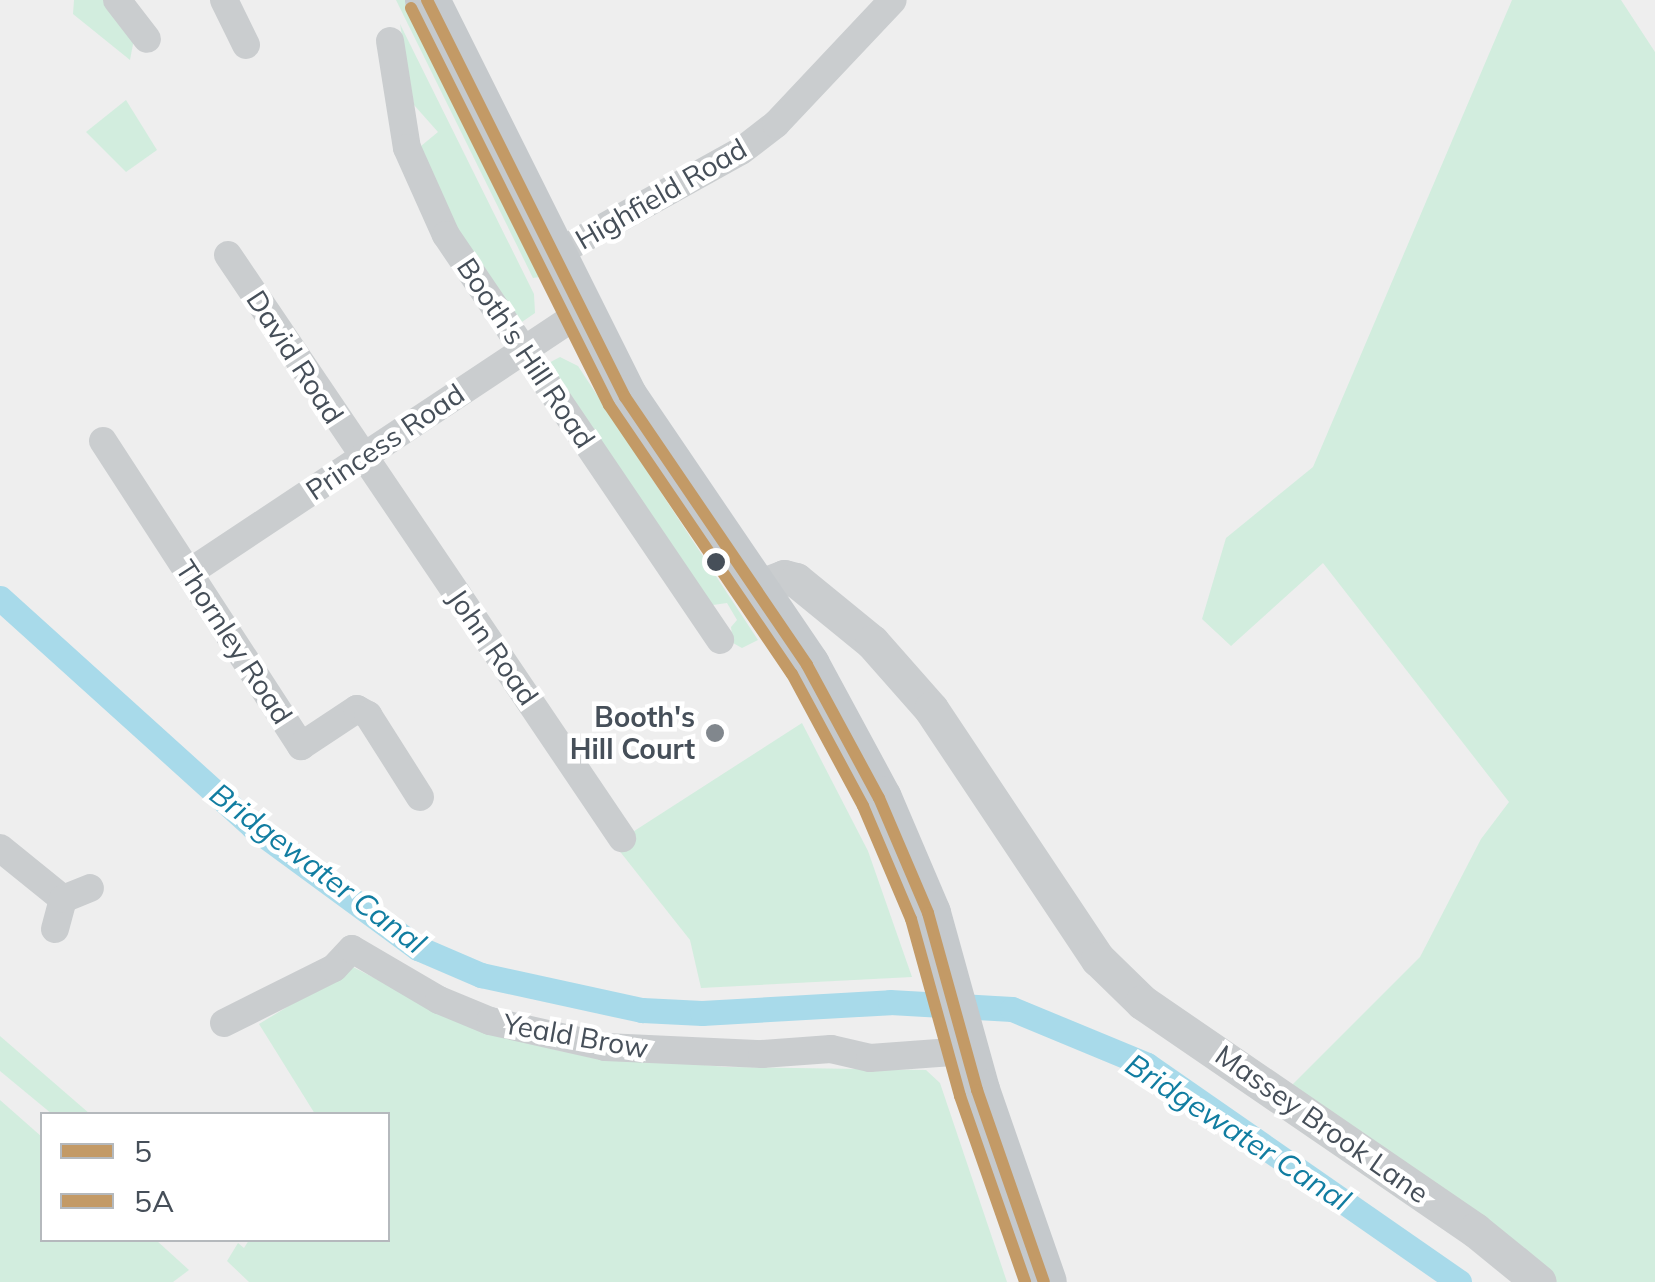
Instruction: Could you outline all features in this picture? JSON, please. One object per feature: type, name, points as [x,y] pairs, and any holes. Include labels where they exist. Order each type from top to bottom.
[{"type":"main road","points":[[428,0],[552,256],[644,427],[758,587],[879,798],[928,913],[964,1044],[1044,1282]]},
{"type":"street","points":[[117,0],[147,39]]},
{"type":"street","points":[[224,0],[246,44]]},
{"type":"street","name":"Highfield Road","points":[[552,256],[742,151],[893,0]]},
{"type":"street","name":"Booth's Hill Road","points":[[390,41],[407,148],[420,185],[523,350],[720,640]]},
{"type":"street","name":"David Road","points":[[228,255],[361,458]]},
{"type":"street","name":"Princess Road","points":[[190,572],[581,312]]},
{"type":"street","name":"Thornley Road","points":[[103,441],[301,746],[357,709],[368,715],[420,797]]},
{"type":"street","name":"John Road","points":[[361,458],[622,838]]},
{"type":"street","name":"Massey Brook Lane","points":[[758,587],[784,577],[796,580],[872,642],[931,709],[1098,960],[1142,1002],[1460,1220],[1539,1282]]},
{"type":"street","points":[[0,848],[63,900]]},
{"type":"street","points":[[63,900],[90,888]]},
{"type":"street","points":[[55,929],[63,900]]},
{"type":"street","name":"Yeald Brow","points":[[224,1023],[334,968],[352,949],[439,1000],[490,1021],[605,1046],[762,1054],[831,1049],[870,1058],[964,1044]]},
{"type":"green space","points":[[74,0],[112,0],[134,39],[130,60],[73,14]]},
{"type":"green space","points":[[396,0],[406,0],[540,277],[533,278]]},
{"type":"green space","points":[[1512,0],[1621,0],[1655,52],[1655,1282],[1536,1282],[1289,1088],[1420,957],[1481,839],[1509,802],[1323,563],[1231,646],[1202,619],[1226,538],[1313,467]]},
{"type":"green space","points":[[400,24],[534,294],[535,313],[519,324],[440,202],[421,146],[438,132],[414,105]]},
{"type":"green space","points":[[126,100],[157,150],[126,172],[86,132]]},
{"type":"green space","points":[[560,357],[578,366],[758,640],[742,648],[733,643],[731,627],[737,620],[727,603],[713,605],[700,595],[545,365]]},
{"type":"green space","points":[[802,723],[868,851],[912,977],[701,988],[690,940],[614,844]]},
{"type":"green space","points":[[353,967],[470,1027],[560,1051],[725,1067],[926,1070],[940,1083],[1007,1282],[249,1282],[227,1261],[238,1243],[244,1248],[248,1242],[390,1242],[390,1112],[314,1112],[259,1024]]},
{"type":"green space","points":[[0,1036],[88,1112],[50,1112],[0,1071]]},
{"type":"green space","points":[[0,1100],[40,1135],[40,1242],[158,1242],[189,1270],[173,1282],[0,1282]]},
{"type":"waterway","name":"Bridgewater Canal","points":[[0,598],[253,827],[418,948],[481,975],[642,1010],[702,1013],[890,1002],[1012,1009],[1147,1065],[1459,1282]]},
{"type":"transit line","name":"5","points":[[427,0],[625,397],[807,665],[879,798],[928,913],[977,1090],[1044,1282]]},
{"type":"transit line","name":"5A","points":[[411,8],[609,405],[792,674],[863,806],[911,919],[960,1096],[1025,1282]]},
{"type":"place","name":"Booth's Hill Court","points":[[715,733]]}]
